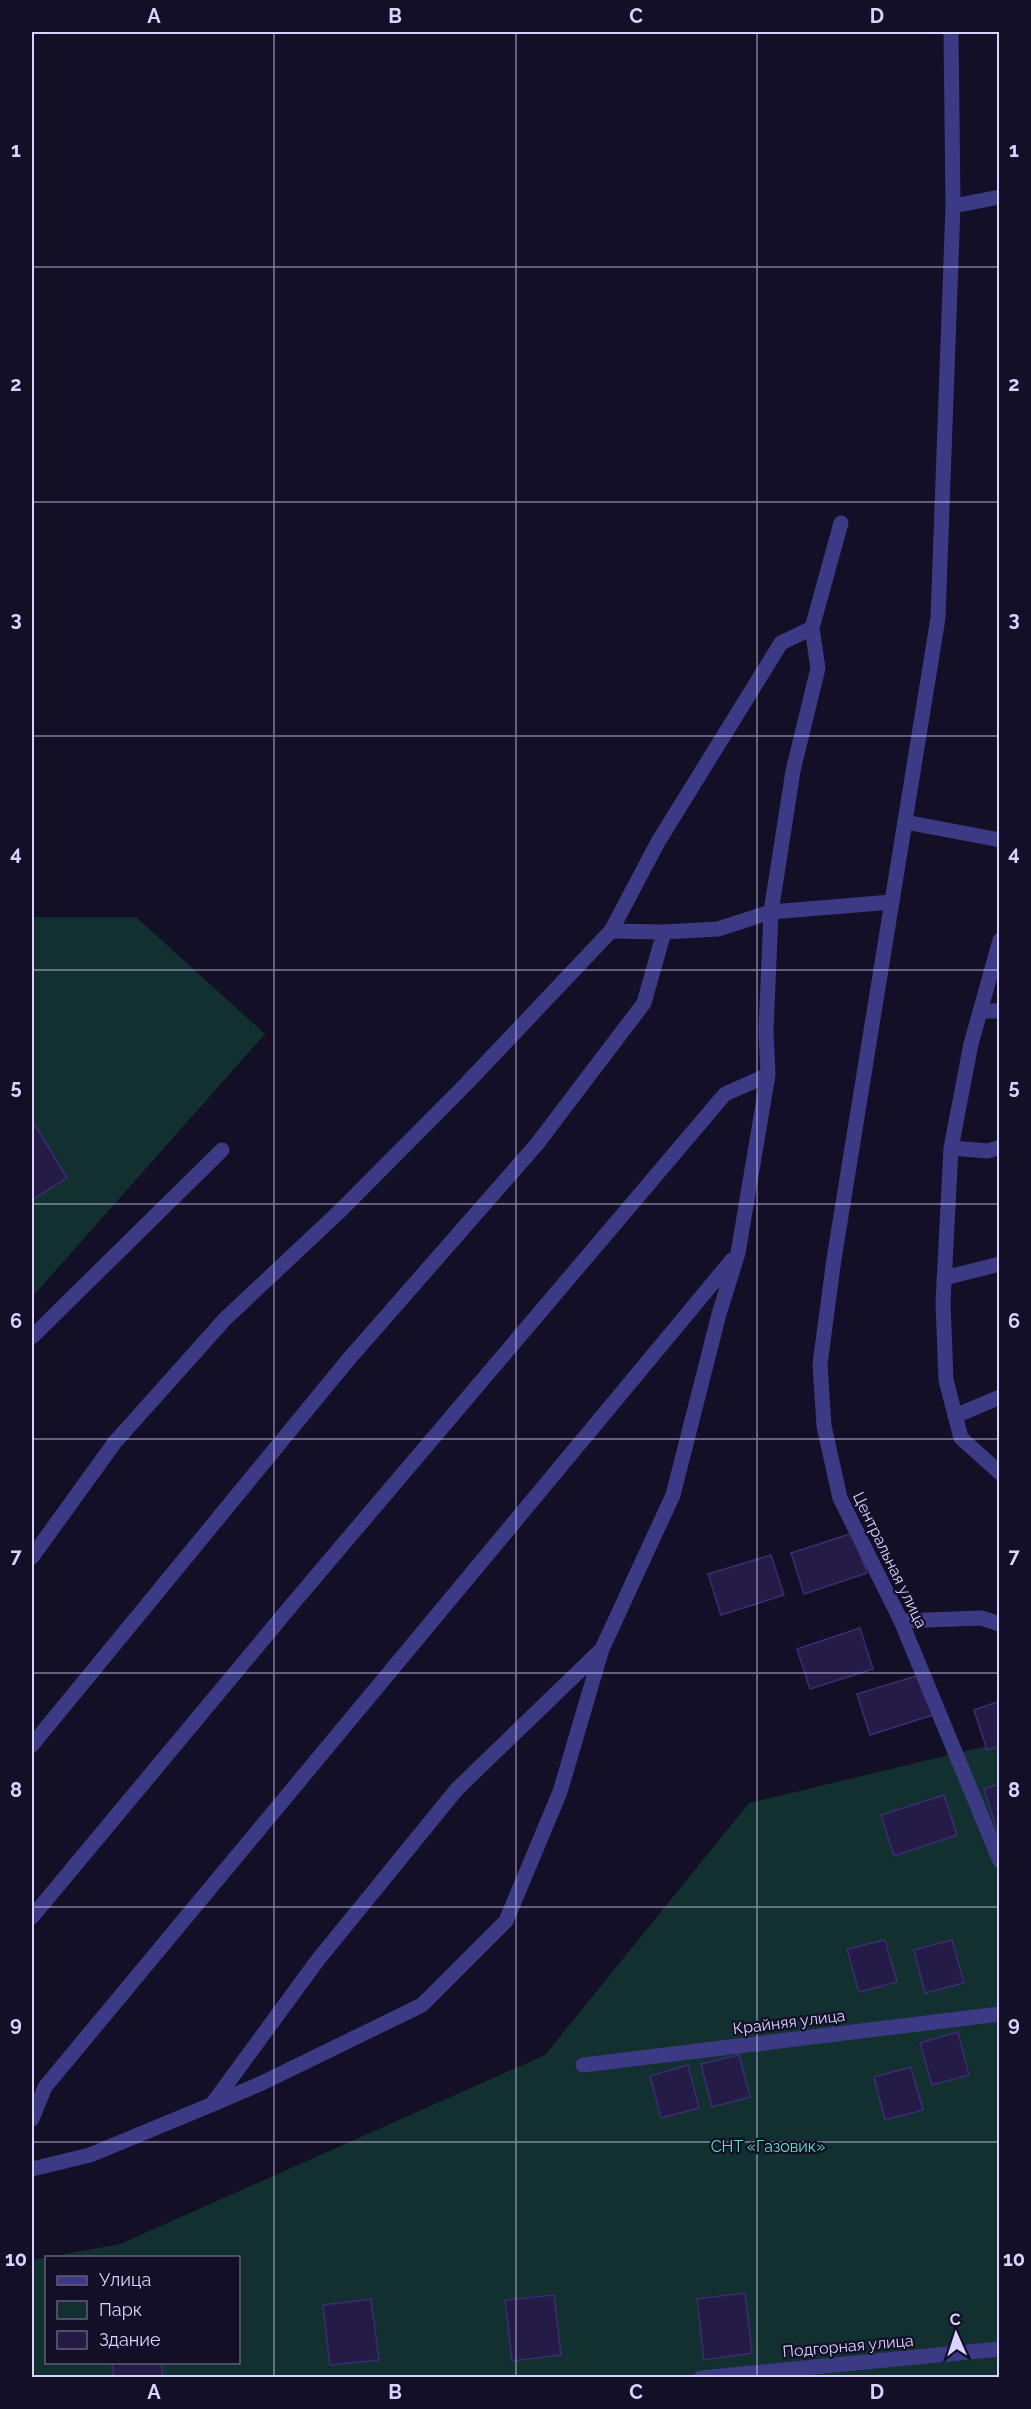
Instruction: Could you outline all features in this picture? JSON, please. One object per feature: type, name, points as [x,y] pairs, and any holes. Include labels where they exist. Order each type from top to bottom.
[{"type":"street","name":"Центральная улица","points":[[951,32],[953,206],[938,618],[834,1259],[820,1364],[824,1426],[840,1498],[901,1621],[999,1861]]},
{"type":"street","points":[[953,206],[999,197]]},
{"type":"street","points":[[32,2169],[90,2155],[262,2083],[422,2005],[506,1921],[560,1792],[602,1649],[673,1495],[719,1314],[738,1253],[768,1075],[766,1031],[771,912],[793,771],[818,668],[812,628],[841,523]]},
{"type":"street","points":[[32,1557],[115,1442],[225,1319],[342,1210],[475,1075],[611,931],[658,842],[781,643],[812,628]]},
{"type":"street","points":[[905,822],[999,840]]},
{"type":"street","points":[[611,931],[664,932],[718,929],[771,912],[892,902]]},
{"type":"street","points":[[32,1744],[348,1360],[537,1144],[644,1002],[664,932]]},
{"type":"street","points":[[999,940],[971,1044],[951,1148],[944,1278],[946,1380],[961,1438],[999,1473]]},
{"type":"street","points":[[980,1011],[999,1011]]},
{"type":"street","points":[[32,1917],[295,1601],[725,1094],[768,1075]]},
{"type":"street","points":[[951,1148],[988,1151],[999,1147]]},
{"type":"street","points":[[32,1337],[222,1150]]},
{"type":"street","points":[[32,2119],[45,2087],[738,1253]]},
{"type":"street","points":[[944,1278],[999,1264]]},
{"type":"street","points":[[955,1416],[999,1397]]},
{"type":"street","points":[[901,1621],[981,1618],[999,1624]]},
{"type":"street","points":[[213,2103],[317,1960],[457,1789],[602,1649]]},
{"type":"street","name":"Крайняя улица","points":[[583,2065],[999,2014]]},
{"type":"street","name":"Подгорная улица","points":[[701,2378],[999,2349]]},
{"type":"green space","points":[[32,917],[136,917],[265,1034],[32,1297]]},
{"type":"green space","name":"СНТ «Газовик»","points":[[999,1743],[999,2377],[32,2378],[32,2260],[45,2258],[45,2364],[240,2364],[240,2256],[54,2256],[120,2244],[545,2055],[749,1803]]},
{"type":"building","points":[[32,1120],[67,1178],[32,1200]]},
{"type":"building","points":[[853,1533],[867,1573],[804,1594],[791,1553]]},
{"type":"building","points":[[771,1555],[784,1595],[721,1615],[708,1574]]},
{"type":"building","points":[[860,1628],[873,1669],[810,1689],[797,1649]]},
{"type":"building","points":[[920,1675],[933,1715],[870,1735],[857,1694]]},
{"type":"building","points":[[1000,1701],[1000,1746],[987,1750],[974,1710]]},
{"type":"building","points":[[1000,1784],[1000,1829],[997,1830],[984,1789]]},
{"type":"building","points":[[944,1795],[957,1835],[894,1856],[881,1815]]},
{"type":"building","points":[[885,1940],[897,1982],[859,1992],[847,1949]]},
{"type":"building","points":[[952,1940],[964,1983],[925,1993],[914,1950]]},
{"type":"building","points":[[958,2032],[969,2075],[932,2085],[920,2043]]},
{"type":"building","points":[[739,2055],[750,2097],[712,2107],[701,2064]]},
{"type":"building","points":[[688,2065],[699,2108],[661,2118],[650,2076]]},
{"type":"building","points":[[911,2067],[923,2110],[885,2120],[874,2077]]},
{"type":"building","points":[[745,2293],[752,2353],[704,2360],[697,2299]]},
{"type":"building","points":[[554,2295],[561,2355],[512,2361],[505,2300]]},
{"type":"building","points":[[371,2299],[379,2360],[330,2365],[323,2305]]},
{"type":"building","points":[[112,2364],[161,2364],[163,2378],[114,2378]]}]
